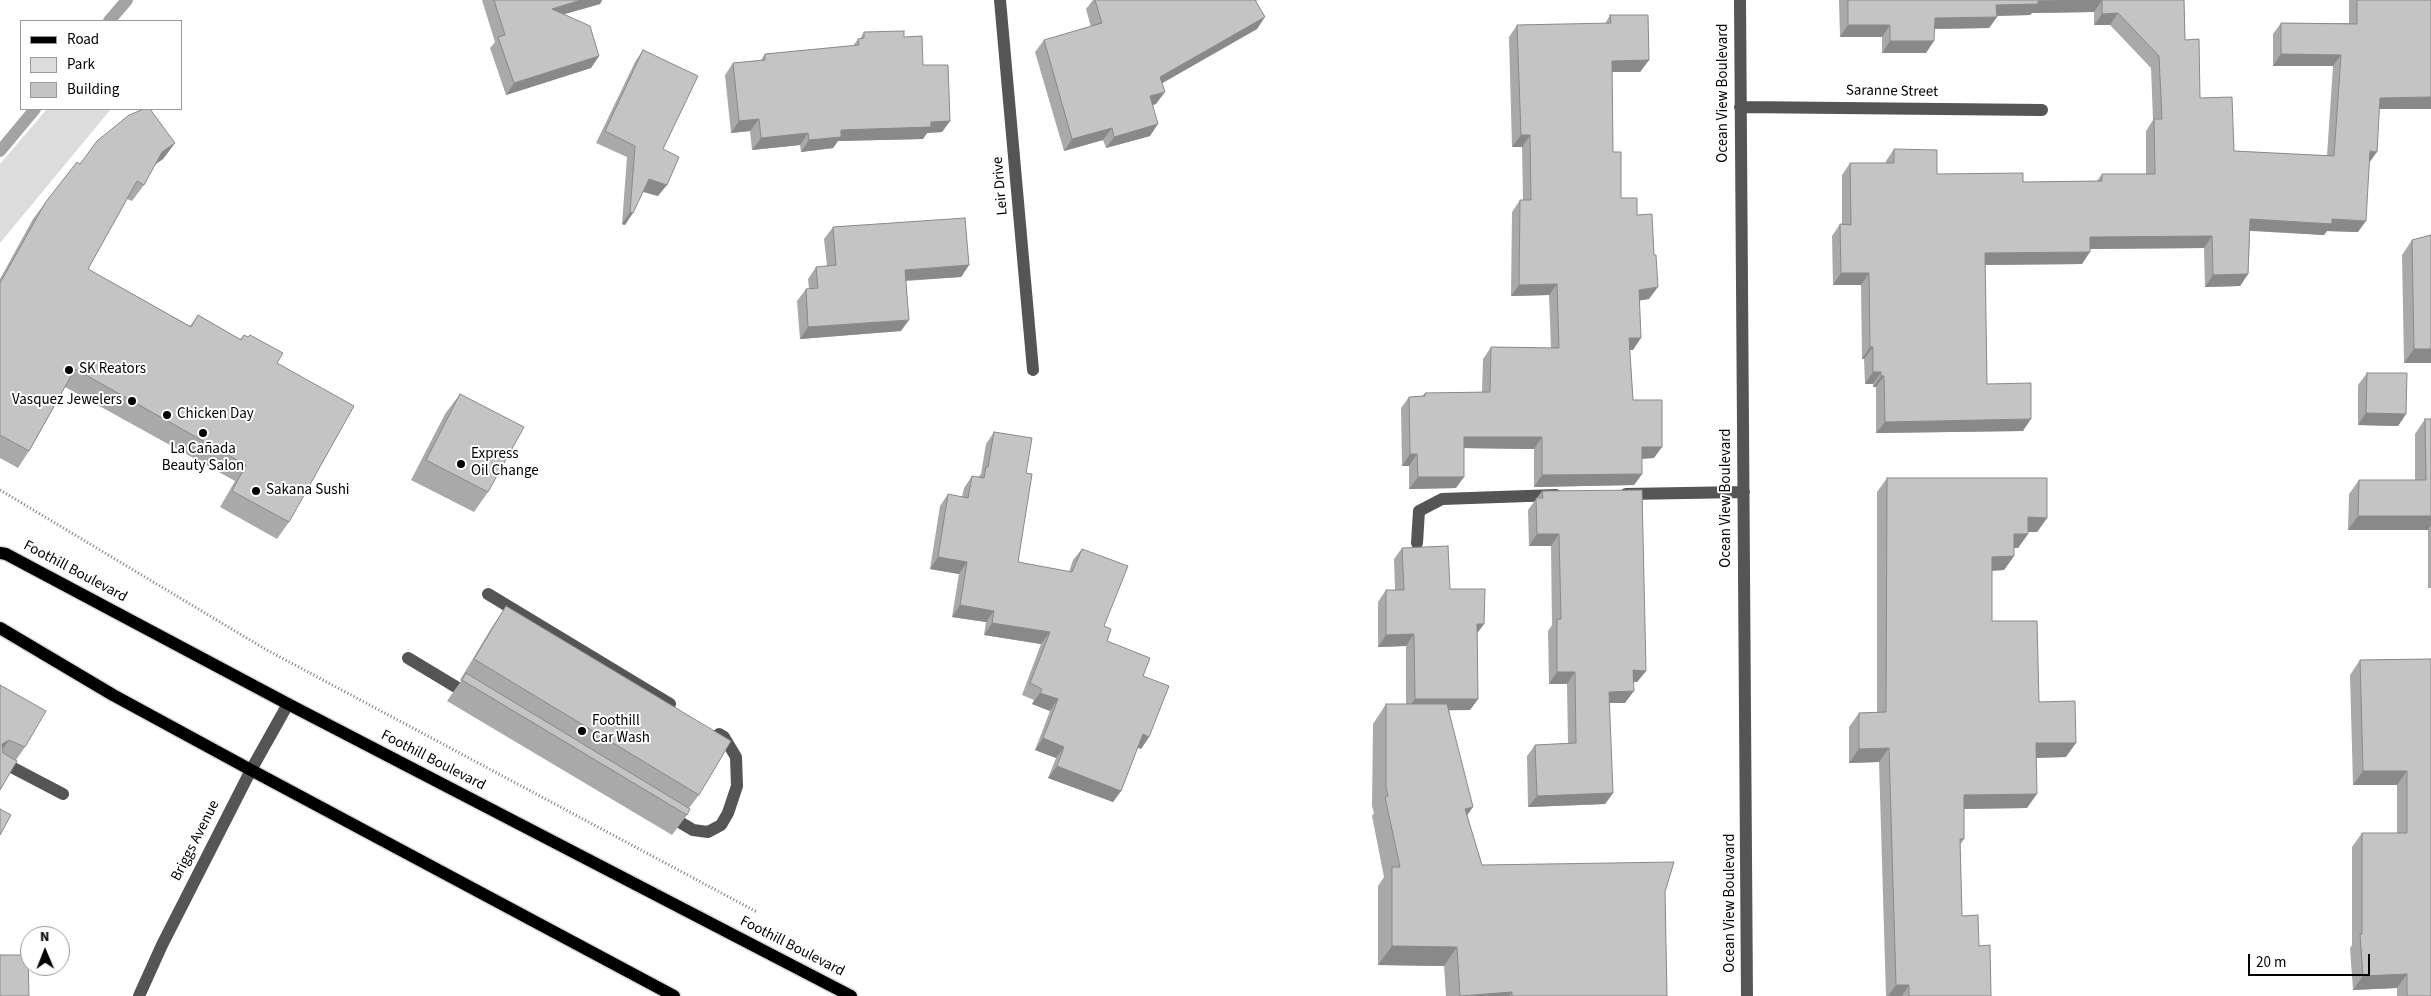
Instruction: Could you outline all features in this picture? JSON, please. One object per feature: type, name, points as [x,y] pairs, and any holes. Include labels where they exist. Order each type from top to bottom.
[{"type":"main road","name":"Foothill Boulevard","points":[[0,553],[15,558],[288,704],[852,996]]},
{"type":"main road","points":[[0,628],[112,695],[674,996]]},
{"type":"street","name":"Leir Drive","points":[[1000,0],[1034,370]]},
{"type":"street","name":"Ocean View Boulevard","points":[[1740,0],[1748,996]]},
{"type":"street","name":"Saranne Street","points":[[1740,107],[2042,110]]},
{"type":"street","points":[[1615,494],[1744,492]]},
{"type":"street","points":[[1417,543],[1419,511],[1442,499],[1566,495]]},
{"type":"street","points":[[488,594],[682,712]]},
{"type":"street","points":[[408,658],[483,704]]},
{"type":"street","name":"Briggs Avenue","points":[[139,996],[162,945],[250,770],[288,704]]},
{"type":"street","points":[[660,810],[693,830],[708,832],[721,825],[737,786],[736,757],[724,737],[707,727]]},
{"type":"street","points":[[0,761],[63,794]]},
{"type":"path","points":[[0,490],[265,649],[757,912]]},
{"type":"green space","points":[[46,110],[110,110],[0,243],[0,164]]},
{"type":"building","points":[[494,0],[581,0],[552,9],[590,26],[599,56],[514,83],[498,37],[505,35]]},
{"type":"building","points":[[1095,0],[1255,0],[1265,17],[1160,77],[1165,92],[1150,96],[1158,124],[1114,137],[1112,128],[1072,139],[1044,40],[1102,23]]},
{"type":"building","points":[[1848,0],[2100,0],[2038,1],[2038,4],[1996,5],[1997,17],[1935,18],[1934,41],[1890,41],[1890,25],[1848,25]]},
{"type":"building","points":[[2102,0],[2184,0],[2185,40],[2199,39],[2200,98],[2232,97],[2234,151],[2334,156],[2341,55],[2281,54],[2281,23],[2357,24],[2357,0],[2431,0],[2431,97],[2380,98],[2377,152],[2370,151],[2366,221],[2332,219],[2332,224],[2250,219],[2248,274],[2213,275],[2212,236],[2090,237],[2090,252],[1985,253],[1987,384],[2031,383],[2031,419],[1885,422],[1884,376],[1881,376],[1881,372],[1873,372],[1873,347],[1870,347],[1869,273],[1841,273],[1840,224],[1851,225],[1850,163],[1894,163],[1894,149],[1937,150],[1937,174],[2023,173],[2023,182],[2102,181],[2102,174],[2155,174],[2154,119],[2162,119],[2159,56],[2118,13],[2102,14]]},
{"type":"building","points":[[1610,15],[1648,15],[1649,60],[1612,61],[1613,152],[1621,152],[1621,198],[1637,198],[1637,215],[1652,214],[1658,287],[1639,290],[1641,338],[1629,338],[1633,400],[1662,400],[1662,447],[1642,447],[1642,474],[1542,475],[1542,437],[1464,437],[1464,477],[1418,477],[1417,454],[1410,454],[1409,397],[1425,396],[1425,393],[1490,392],[1491,347],[1559,348],[1557,284],[1519,285],[1520,200],[1531,200],[1530,135],[1521,135],[1517,25],[1611,23]]},
{"type":"building","points":[[904,31],[904,37],[922,36],[923,65],[948,65],[950,121],[931,122],[931,127],[841,130],[841,137],[809,140],[808,133],[761,138],[759,119],[739,121],[733,63],[765,60],[765,54],[859,45],[858,39],[864,38],[864,32]]},
{"type":"building","points":[[643,50],[698,76],[663,149],[679,157],[667,185],[649,179],[633,213],[630,212],[635,146],[605,131]]},
{"type":"building","points":[[142,110],[151,110],[175,143],[162,152],[144,185],[137,181],[88,269],[191,327],[198,315],[241,340],[244,335],[248,337],[250,335],[283,353],[277,363],[354,406],[289,522],[232,491],[246,465],[75,369],[29,451],[0,435],[0,283],[45,203],[77,162],[80,164],[97,141],[129,115]]},
{"type":"building","points":[[965,218],[969,265],[905,270],[909,320],[808,327],[806,289],[818,288],[816,267],[836,265],[833,227]]},
{"type":"building","points":[[2431,235],[2431,349],[2414,349],[2412,240]]},
{"type":"building","points":[[2367,373],[2407,373],[2406,414],[2366,413]]},
{"type":"building","name":"Express Oil Change","points":[[460,394],[524,427],[488,492],[426,460]]},
{"type":"building","points":[[2425,419],[2431,419],[2431,516],[2358,516],[2359,480],[2426,480]]},
{"type":"building","points":[[994,432],[1032,438],[1026,473],[1032,474],[1018,562],[1072,572],[1082,549],[1128,566],[1104,626],[1111,629],[1107,641],[1150,658],[1143,676],[1169,686],[1149,737],[1143,734],[1121,791],[1057,766],[1064,747],[1043,738],[1058,699],[1040,693],[1042,689],[1030,683],[1050,632],[992,623],[994,611],[960,605],[967,562],[938,557],[948,494],[968,498],[972,476],[984,478],[986,467],[988,467]]},
{"type":"building","points":[[1887,478],[2047,478],[2047,518],[2028,517],[2028,534],[2014,534],[2014,556],[1992,557],[1992,621],[2037,621],[2039,702],[2075,701],[2076,743],[2036,743],[2037,794],[1964,795],[1964,839],[1960,839],[1962,916],[1978,915],[1979,946],[1990,945],[1991,996],[1909,996],[1909,985],[1896,985],[1889,748],[1859,749],[1859,713],[1886,712]]},
{"type":"building","points":[[1642,490],[1646,671],[1633,670],[1634,691],[1609,692],[1613,793],[1537,796],[1535,745],[1576,743],[1575,672],[1557,672],[1557,619],[1561,619],[1559,534],[1537,534],[1536,498],[1543,498],[1542,491]]},
{"type":"building","points":[[1448,546],[1450,589],[1485,589],[1484,624],[1477,624],[1478,699],[1415,699],[1414,634],[1386,635],[1386,590],[1404,590],[1402,548]]},
{"type":"building","points":[[506,606],[731,741],[699,795],[474,659]]},
{"type":"building","points":[[2431,659],[2431,996],[2407,996],[2407,974],[2363,976],[2360,934],[2362,934],[2362,833],[2407,833],[2407,771],[2363,771],[2360,660]]},
{"type":"building","points":[[466,673],[690,809],[687,815],[462,680]]},
{"type":"building","points":[[0,685],[46,711],[25,747],[9,740],[2,744],[3,753],[17,761],[0,790]]},
{"type":"building","points":[[1386,704],[1447,704],[1473,807],[1465,809],[1482,865],[1674,862],[1665,892],[1667,996],[1512,996],[1512,992],[1460,996],[1457,947],[1392,946],[1392,867],[1400,867],[1385,797],[1388,796],[1386,787]]},
{"type":"building","points":[[0,809],[11,815],[0,835]]},
{"type":"building","points":[[0,955],[20,955],[20,976],[29,976],[29,996],[0,996]]},
{"type":"waterway","points":[[110,20],[127,0]]},
{"type":"waterway","points":[[0,151],[34,110]]},
{"type":"place","name":"SK Reators","points":[[69,370]]},
{"type":"place","name":"Vasquez Jewelers","points":[[132,401]]},
{"type":"place","name":"Chicken Day","points":[[167,415]]},
{"type":"place","name":"La Cañada Beauty Salon","points":[[203,433]]},
{"type":"place","name":"Express Oil Change","points":[[461,464]]},
{"type":"place","name":"Sakana Sushi","points":[[256,491]]},
{"type":"place","name":"Foothill Car Wash","points":[[582,731]]}]
